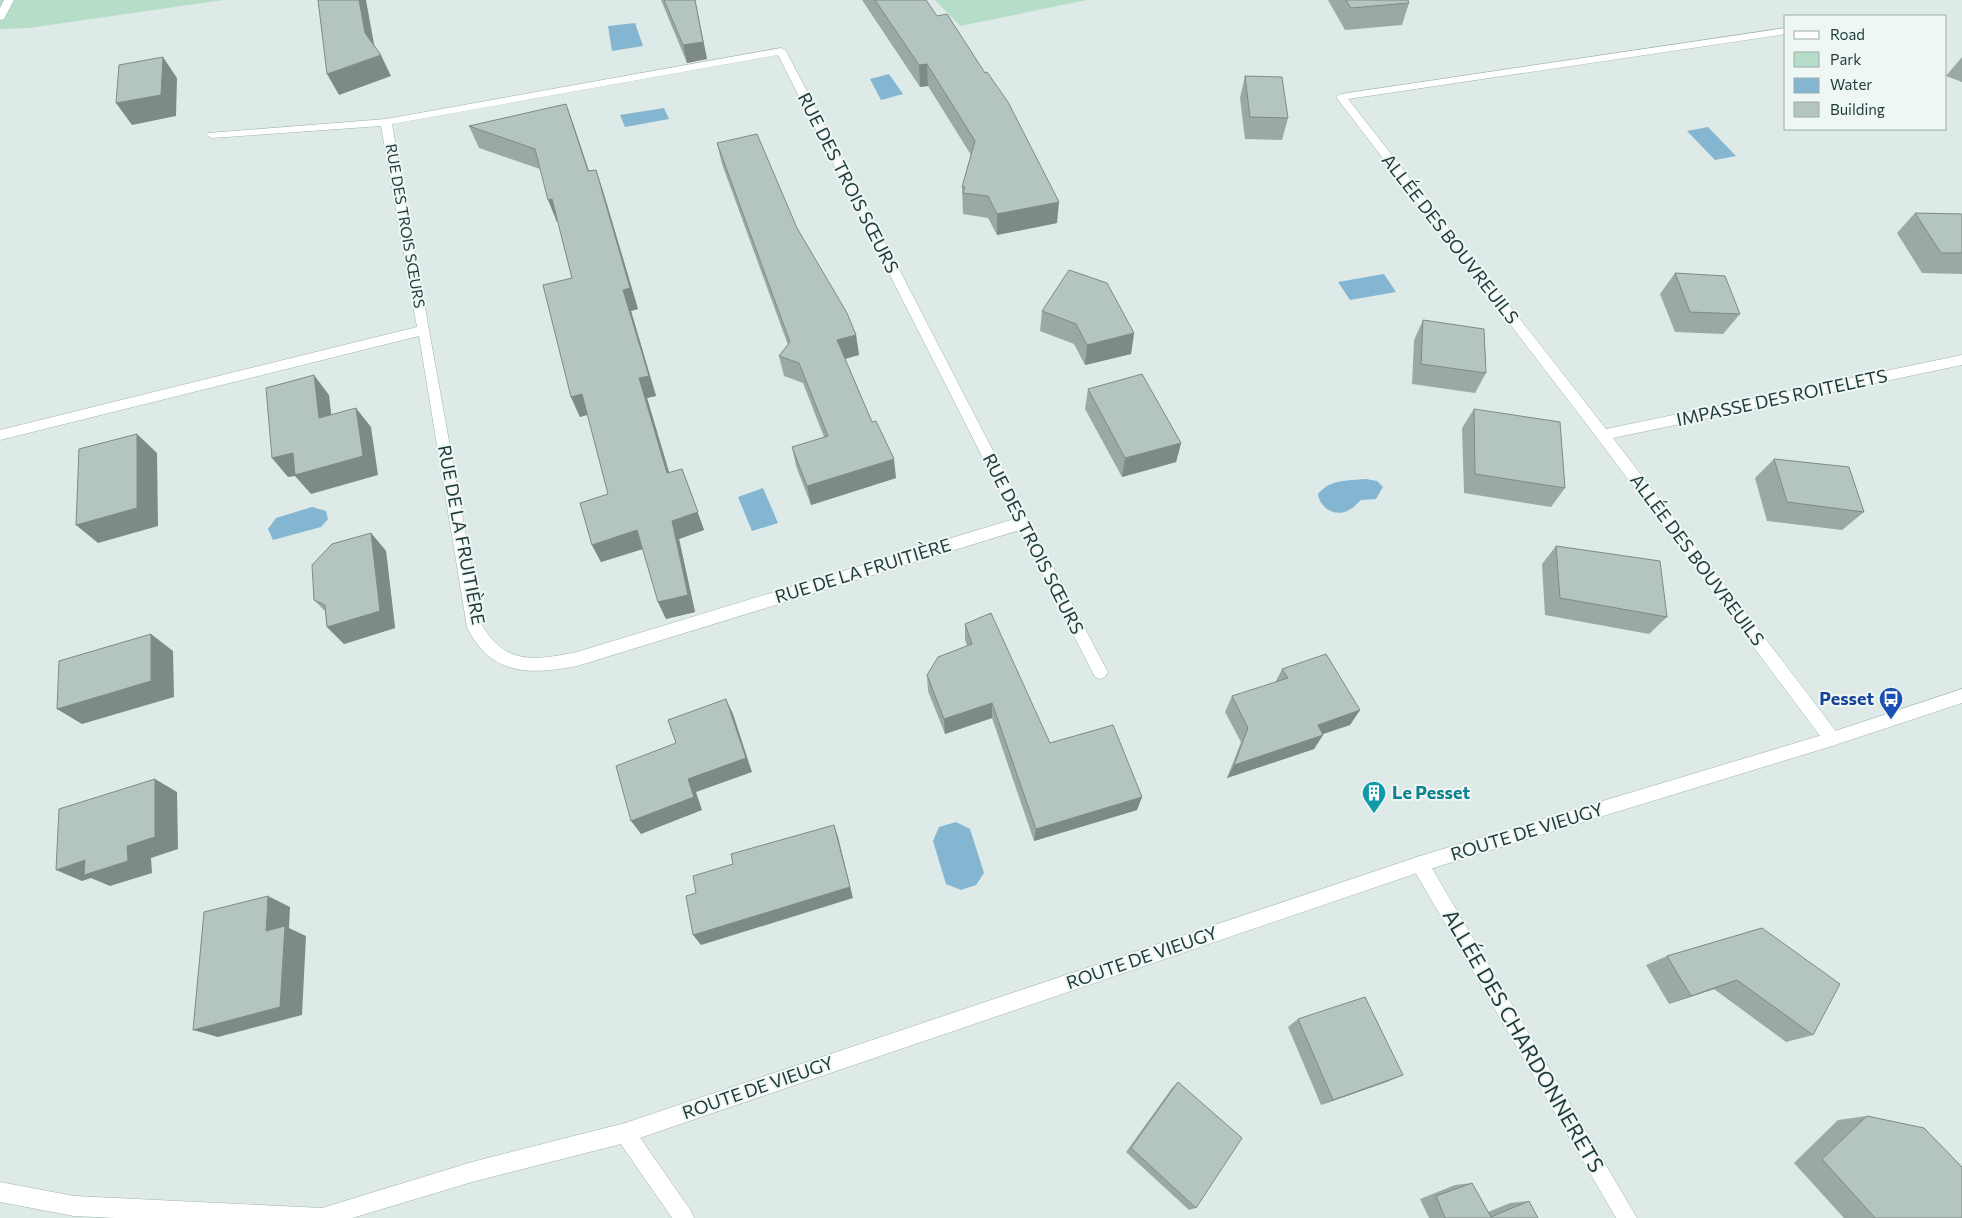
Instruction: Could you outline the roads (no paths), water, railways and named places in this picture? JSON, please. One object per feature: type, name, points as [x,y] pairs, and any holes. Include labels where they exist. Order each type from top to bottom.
[{"type":"street","points":[[0,17],[9,0]]},
{"type":"street","name":"ALLÉE DES BOUVREUILS","points":[[1784,31],[1341,97],[1603,435],[1832,739]]},
{"type":"street","name":"RUE DES TROIS SŒURS","points":[[212,135],[386,122],[781,51],[1100,672]]},
{"type":"street","name":"RUE DES TROIS SŒURS","points":[[386,122],[424,330]]},
{"type":"street","points":[[0,435],[424,330]]},
{"type":"street","name":"RUE DE LA FRUITIÈRE","points":[[424,330],[475,627],[489,650],[515,663],[542,666],[578,659],[1022,522]]},
{"type":"street","name":"IMPASSE DES ROITELETS","points":[[1603,435],[1962,360]]},
{"type":"street","name":"ROUTE DE VIEUGY","points":[[0,1192],[74,1206],[321,1218],[533,1154],[625,1133],[1420,864],[1832,739],[1869,725],[1891,720],[1962,696]]},
{"type":"street","name":"ALLÉE DES CHARDONNERETS","points":[[1420,864],[1627,1218]]},
{"type":"street","points":[[625,1133],[684,1218]]},
{"type":"water","points":[[635,23],[643,46],[612,51],[608,26]]},
{"type":"water","points":[[889,74],[903,94],[881,100],[870,79]]},
{"type":"water","points":[[664,108],[669,119],[625,127],[620,115]]},
{"type":"water","points":[[1708,127],[1736,156],[1715,160],[1687,131]]},
{"type":"water","points":[[1384,274],[1396,292],[1350,300],[1338,282]]},
{"type":"water","points":[[1366,479],[1377,481],[1383,487],[1376,499],[1361,500],[1351,509],[1339,513],[1329,510],[1319,499],[1318,494],[1333,483]]},
{"type":"water","points":[[763,488],[778,523],[752,531],[738,497]]},
{"type":"water","points":[[312,507],[326,511],[328,519],[321,527],[273,540],[268,529],[276,518]]},
{"type":"water","points":[[956,822],[970,829],[984,873],[976,885],[961,890],[946,884],[933,841],[939,827]]},
{"type":"place","name":"Pesset","points":[[1891,720]]},
{"type":"place","name":"Le Pesset","points":[[1374,814]]}]
